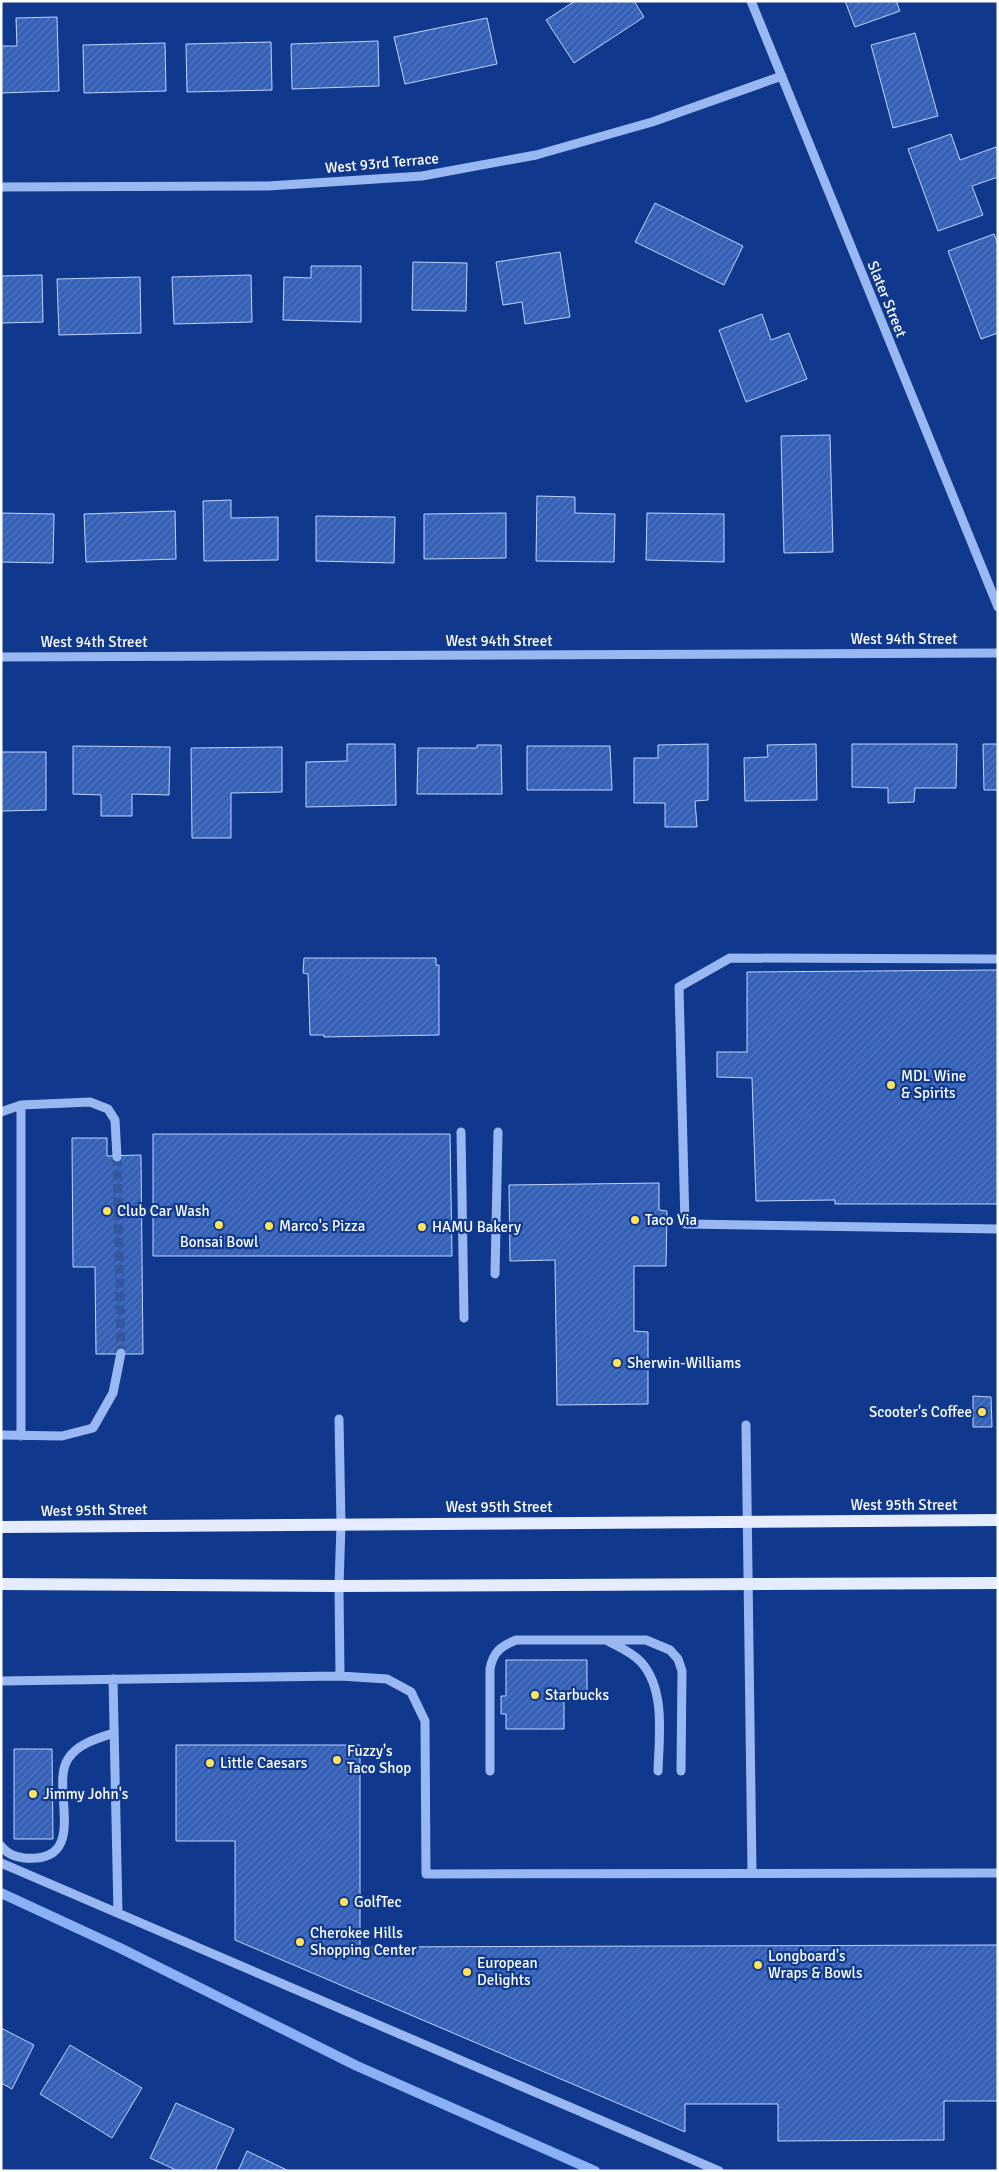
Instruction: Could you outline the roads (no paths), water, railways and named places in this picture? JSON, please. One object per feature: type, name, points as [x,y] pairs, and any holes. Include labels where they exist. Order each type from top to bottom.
[{"type":"main road","name":"West 95th Street","points":[[1,1527],[998,1520]]},
{"type":"main road","points":[[1,1584],[339,1586],[998,1583]]},
{"type":"street","name":"Slater Street","points":[[751,1],[998,607]]},
{"type":"street","name":"West 93rd Terrace","points":[[1,187],[268,186],[422,176],[536,154],[652,122],[782,76]]},
{"type":"street","name":"West 94th Street","points":[[1,657],[998,653]]},
{"type":"street","points":[[998,959],[730,958],[679,987],[685,1224],[998,1229]]},
{"type":"street","points":[[1,1112],[21,1105],[90,1102],[108,1109],[115,1120],[117,1157]]},
{"type":"street","points":[[20,1436],[21,1105]]},
{"type":"street","points":[[461,1132],[464,1318]]},
{"type":"street","points":[[495,1274],[498,1132]]},
{"type":"street","points":[[1,1435],[62,1436],[93,1428],[113,1392],[121,1353]]},
{"type":"street","points":[[339,1419],[341,1524],[339,1586],[340,1676]]},
{"type":"street","points":[[746,1425],[752,1872]]},
{"type":"street","points":[[490,1771],[490,1669],[492,1657],[502,1646],[516,1640],[646,1640],[670,1650],[678,1659],[682,1671],[681,1771]]},
{"type":"street","points":[[604,1640],[625,1650],[641,1662],[656,1692],[659,1708],[658,1771]]},
{"type":"street","points":[[1,1681],[340,1676],[387,1679],[411,1692],[425,1721],[426,1874],[998,1873]]},
{"type":"street","points":[[113,1679],[118,1913]]},
{"type":"street","points":[[1,1846],[10,1855],[19,1858],[32,1859],[53,1852],[60,1843],[64,1830],[64,1772],[67,1759],[90,1741],[114,1733]]},
{"type":"street","points":[[1,1863],[719,2171]]},
{"type":"waterway","points":[[1,1893],[120,1948],[357,2066],[595,2171]]},
{"type":"tunnel","points":[[117,1157],[121,1353]]},
{"type":"place","name":"MDL Wine & Spirits","points":[[891,1085]]},
{"type":"place","name":"Club Car Wash","points":[[107,1211]]},
{"type":"place","name":"Taco Via","points":[[635,1220]]},
{"type":"place","name":"Bonsai Bowl","points":[[219,1225]]},
{"type":"place","name":"Marco's Pizza","points":[[269,1226]]},
{"type":"place","name":"HAMU Bakery","points":[[422,1227]]},
{"type":"place","name":"Sherwin-Williams","points":[[617,1363]]},
{"type":"place","name":"Scooter's Coffee","points":[[982,1412]]},
{"type":"place","name":"Starbucks","points":[[535,1695]]},
{"type":"place","name":"Fuzzy's Taco Shop","points":[[337,1760]]},
{"type":"place","name":"Little Caesars","points":[[210,1763]]},
{"type":"place","name":"Jimmy John's","points":[[33,1794]]},
{"type":"place","name":"GolfTec","points":[[344,1902]]},
{"type":"place","name":"Cherokee Hills Shopping Center","points":[[300,1942]]},
{"type":"place","name":"Longboard's Wraps & Bowls","points":[[758,1965]]},
{"type":"place","name":"European Delights","points":[[467,1972]]}]
